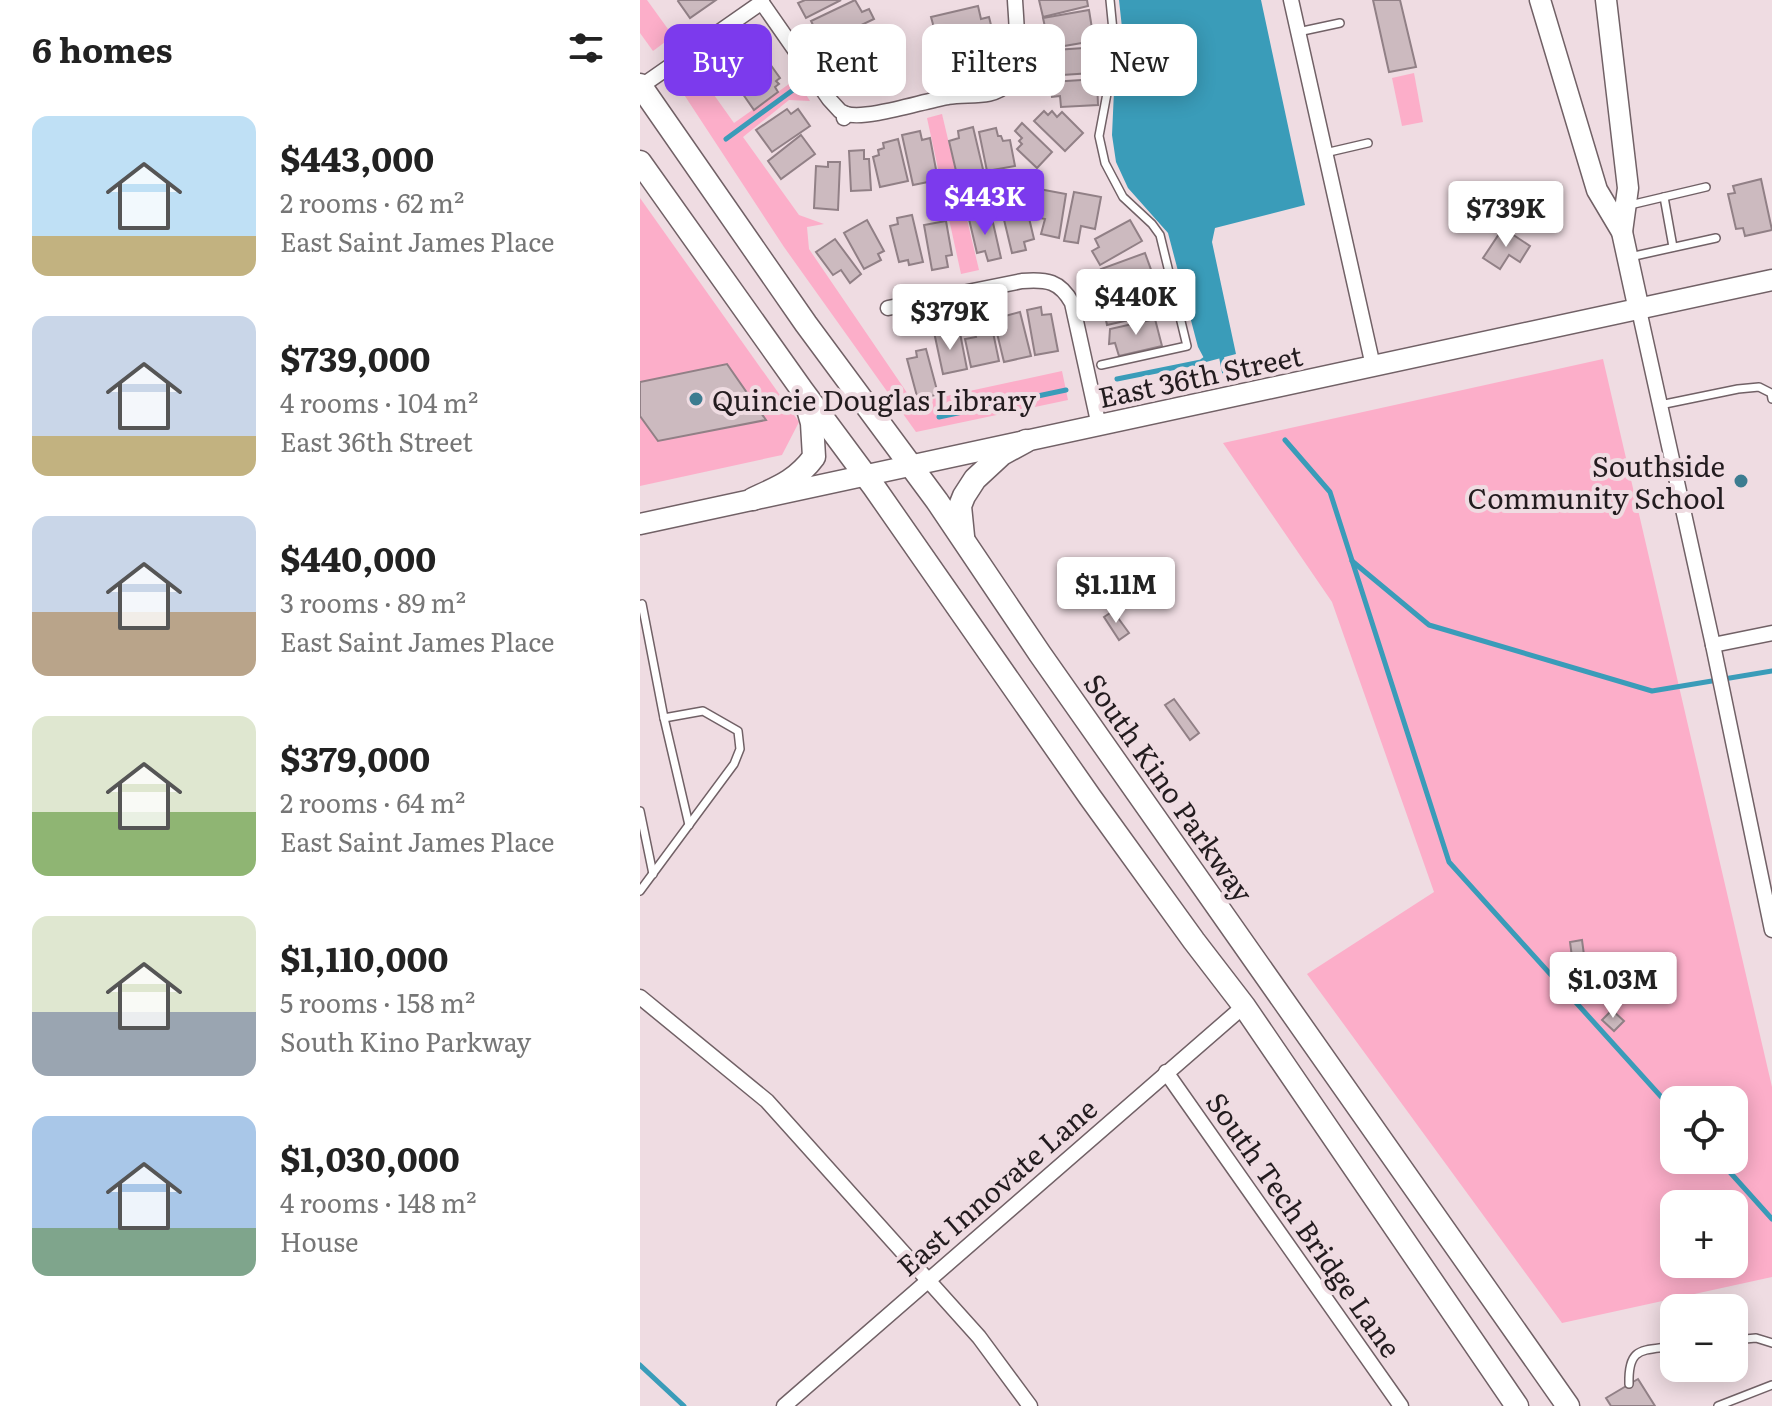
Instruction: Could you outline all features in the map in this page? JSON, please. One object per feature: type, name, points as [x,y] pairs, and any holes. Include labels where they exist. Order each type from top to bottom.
[{"type":"main road","points":[[1540,0],[1597,190],[1622,232],[1639,310]]},
{"type":"main road","points":[[1606,0],[1628,188],[1622,232]]},
{"type":"main road","name":"South Kino Parkway","points":[[640,86],[806,324],[911,465],[1048,666],[1568,1406]]},
{"type":"main road","points":[[640,162],[865,475],[1090,797],[1244,1006],[1517,1406]]},
{"type":"main road","name":"East 36th Street","points":[[640,524],[1772,280]]},
{"type":"main road","points":[[753,499],[801,474],[814,457],[812,423],[802,390]]},
{"type":"main road","points":[[964,541],[960,506],[964,496],[975,479],[1002,454],[1026,441]]},
{"type":"street","points":[[640,86],[761,1],[829,99],[845,116],[949,97],[1001,93],[1012,76],[1015,60],[1015,0]]},
{"type":"street","points":[[1291,0],[1373,366]]},
{"type":"street","points":[[888,308],[1055,277],[1072,303],[1099,426]]},
{"type":"street","points":[[1639,310],[1772,930]]},
{"type":"street","points":[[1713,645],[1772,633]]},
{"type":"street","points":[[640,997],[767,1101],[979,1337],[1030,1406]]},
{"type":"street","name":"East Innovate Lane","points":[[784,1406],[1244,1006]]},
{"type":"street","name":"South Tech Bridge Lane","points":[[1166,1072],[1401,1406]]},
{"type":"lane","points":[[1101,365],[1187,346],[1160,235],[1123,197],[1105,163],[1099,136],[1115,51],[1110,0]]},
{"type":"lane","points":[[1298,32],[1340,23]]},
{"type":"lane","points":[[1325,153],[1368,143]]},
{"type":"lane","points":[[1626,206],[1706,187]]},
{"type":"lane","points":[[1664,197],[1673,247]]},
{"type":"lane","points":[[1628,258],[1716,238]]},
{"type":"lane","points":[[1660,405],[1759,387],[1771,393],[1772,399]]},
{"type":"lane","points":[[640,605],[689,825]]},
{"type":"lane","points":[[640,891],[734,764],[740,749],[738,731],[703,711],[664,718]]},
{"type":"lane","points":[[640,811],[653,874]]},
{"type":"lane","points":[[1748,1339],[1772,1343]]},
{"type":"lane","points":[[1629,1384],[1628,1365],[1633,1357],[1642,1351],[1660,1348]]},
{"type":"lane","points":[[1718,1406],[1772,1385]]},
{"type":"shaded area","points":[[640,0],[647,0],[664,24],[664,43],[653,51],[640,33]]},
{"type":"shaded area","points":[[1414,73],[1423,122],[1402,126],[1392,78]]},
{"type":"shaded area","points":[[788,85],[788,96],[807,96],[810,101],[789,100],[743,137],[799,215],[824,224],[807,227],[809,249],[914,403],[1062,371],[1068,400],[916,432],[784,247],[685,96],[715,96],[734,123]]},
{"type":"shaded area","points":[[942,114],[979,270],[961,274],[927,118]]},
{"type":"shaded area","points":[[640,198],[799,422],[782,455],[640,486]]},
{"type":"shaded area","points":[[1603,359],[1772,1087],[1772,1277],[1694,1294],[1660,1294],[1660,1302],[1562,1323],[1307,974],[1434,892],[1332,602],[1223,443]]},
{"type":"water","points":[[1119,0],[1261,0],[1305,205],[1215,228],[1212,242],[1236,354],[1206,362],[1198,347],[1168,233],[1128,188],[1116,162],[1112,135],[1114,96],[1197,96],[1197,24],[1122,24]]},
{"type":"building","points":[[679,0],[716,0],[690,18]]},
{"type":"building","points":[[805,0],[841,0],[806,18],[798,3]]},
{"type":"building","points":[[855,0],[862,12],[869,9],[874,19],[864,24],[812,24],[811,21]]},
{"type":"building","points":[[1039,0],[1087,0],[1088,6],[1043,17]]},
{"type":"building","points":[[1373,0],[1400,0],[1416,67],[1389,72]]},
{"type":"building","points":[[978,6],[981,19],[989,17],[991,24],[933,24],[931,17]]},
{"type":"building","points":[[1089,10],[1091,24],[1081,24],[1081,43],[1065,46],[1065,24],[1044,24],[1043,18]]},
{"type":"building","points":[[1081,48],[1081,74],[1065,75],[1065,49]]},
{"type":"building","points":[[772,67],[780,78],[775,87],[778,92],[754,110],[744,96],[772,96]]},
{"type":"building","points":[[1081,80],[1081,96],[1098,96],[1098,105],[1061,107],[1060,96],[1065,96],[1065,81]]},
{"type":"building","points":[[787,109],[791,114],[798,109],[810,126],[772,152],[756,130]]},
{"type":"building","points":[[1044,111],[1048,115],[1052,111],[1057,117],[1062,112],[1083,133],[1065,151],[1034,121]]},
{"type":"building","points":[[1022,123],[1052,152],[1037,168],[1017,149],[1022,144],[1019,141],[1022,138],[1015,131]]},
{"type":"building","points":[[973,127],[986,182],[960,188],[949,141],[959,138],[958,131]]},
{"type":"building","points":[[996,128],[1003,141],[1010,140],[1015,166],[987,171],[979,132]]},
{"type":"building","points":[[920,131],[922,140],[930,138],[938,180],[913,185],[902,135]]},
{"type":"building","points":[[801,135],[815,154],[781,179],[768,161]]},
{"type":"building","points":[[898,139],[908,181],[880,187],[873,157],[884,148],[883,143]]},
{"type":"building","points":[[864,150],[864,159],[869,159],[871,190],[851,191],[849,151]]},
{"type":"building","points":[[828,162],[840,162],[838,210],[814,208],[816,166],[828,167]]},
{"type":"building","points":[[1761,179],[1772,230],[1745,236],[1743,228],[1736,229],[1728,194],[1735,193],[1733,186]]},
{"type":"building","points":[[1039,189],[1066,194],[1059,238],[1041,234],[1045,219],[1035,217]]},
{"type":"building","points":[[1074,192],[1101,197],[1095,229],[1081,226],[1078,243],[1064,241]]},
{"type":"building","points":[[1024,197],[1034,239],[1024,242],[1026,250],[1012,253],[1000,203]]},
{"type":"building","points":[[991,214],[1001,258],[988,261],[985,251],[977,253],[969,219]]},
{"type":"building","points":[[912,215],[923,262],[909,265],[908,260],[899,262],[890,226],[898,224],[897,218]]},
{"type":"building","points":[[867,220],[884,251],[878,254],[881,260],[864,269],[844,233]]},
{"type":"building","points":[[1130,220],[1142,241],[1100,265],[1092,251],[1099,247],[1095,239]]},
{"type":"building","points":[[946,221],[952,255],[946,256],[948,267],[932,270],[924,225]]},
{"type":"building","points":[[1503,228],[1530,246],[1520,262],[1509,255],[1500,269],[1483,258]]},
{"type":"building","points":[[835,239],[861,274],[850,283],[841,270],[833,275],[816,252]]},
{"type":"building","points":[[1145,253],[1154,278],[1117,291],[1114,282],[1107,285],[1101,269]]},
{"type":"building","points":[[1146,290],[1151,315],[1107,325],[1104,311],[1119,308],[1117,296]]},
{"type":"building","points":[[1041,307],[1042,315],[1051,314],[1058,351],[1035,355],[1027,310]]},
{"type":"building","points":[[1020,312],[1031,356],[1004,362],[995,325],[1006,322],[1005,316]]},
{"type":"building","points":[[990,318],[999,361],[971,367],[965,339],[976,337],[972,322]]},
{"type":"building","points":[[1155,319],[1162,346],[1119,356],[1115,343],[1109,344],[1110,329]]},
{"type":"building","points":[[948,329],[949,335],[960,333],[967,369],[943,374],[934,332]]},
{"type":"building","points":[[926,349],[938,394],[918,400],[907,359],[917,357],[916,351]]},
{"type":"building","name":"Quincie Douglas Library","points":[[727,364],[766,420],[658,441],[640,416],[640,382]]},
{"type":"building","points":[[1113,611],[1129,633],[1119,640],[1104,617]]},
{"type":"building","points":[[1174,699],[1199,733],[1190,740],[1165,705]]},
{"type":"building","points":[[1582,940],[1584,955],[1572,957],[1570,942]]},
{"type":"building","points":[[1612,1010],[1624,1021],[1614,1031],[1602,1020]]},
{"type":"building","points":[[1638,1379],[1655,1406],[1611,1406],[1606,1398]]},
{"type":"waterway","points":[[726,139],[788,94]]},
{"type":"waterway","points":[[1221,354],[1225,375]]},
{"type":"waterway","points":[[1117,379],[1201,362],[1208,357]]},
{"type":"waterway","points":[[939,417],[1066,390]]},
{"type":"waterway","points":[[1285,440],[1330,492],[1449,862],[1660,1096]]},
{"type":"waterway","points":[[1352,561],[1429,625],[1652,691],[1772,671]]},
{"type":"waterway","points":[[1732,1174],[1772,1219]]},
{"type":"waterway","points":[[640,1365],[684,1406]]},
{"type":"place","name":"Quincie Douglas Library","points":[[696,399]]},
{"type":"place","name":"Southside Community School","points":[[1741,481]]}]
